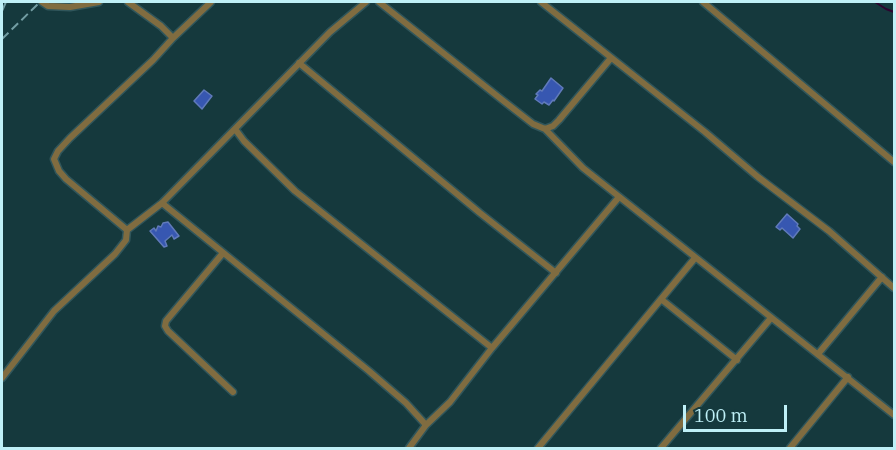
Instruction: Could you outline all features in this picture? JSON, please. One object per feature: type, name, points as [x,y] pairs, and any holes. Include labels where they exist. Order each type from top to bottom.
[{"type":"street","points":[[42,2],[48,6],[70,7],[99,2]]},
{"type":"street","points":[[128,2],[174,38]]},
{"type":"street","points":[[127,230],[66,179],[59,171],[54,159],[70,138],[211,2]]},
{"type":"street","points":[[2,378],[54,311],[115,254],[126,240],[127,230],[162,203],[330,32],[366,2]]},
{"type":"street","points":[[379,2],[533,124],[545,129],[583,168],[848,377],[894,416]]},
{"type":"street","points":[[541,2],[758,177],[829,231],[894,288]]},
{"type":"street","points":[[703,2],[894,161]]},
{"type":"street","points":[[545,129],[553,126],[559,120],[611,58]]},
{"type":"street","points":[[299,63],[556,273]]},
{"type":"street","points":[[235,129],[244,141],[295,191],[492,348]]},
{"type":"street","points":[[409,448],[426,424],[450,402],[492,348],[619,197]]},
{"type":"street","points":[[162,203],[369,370],[426,424]]},
{"type":"street","points":[[222,253],[166,321],[165,326],[233,393]]},
{"type":"street","points":[[538,448],[695,258]]},
{"type":"street","points":[[818,354],[882,277]]},
{"type":"street","points":[[661,300],[737,360]]},
{"type":"street","points":[[661,448],[771,318]]},
{"type":"street","points":[[790,448],[848,377]]},
{"type":"building","points":[[551,78],[563,88],[549,105],[544,102],[542,104],[535,99],[538,95],[536,94],[542,91]]},
{"type":"building","points":[[204,90],[212,96],[202,109],[194,101]]},
{"type":"building","points":[[787,214],[800,229],[793,238],[782,228],[780,230],[776,227]]},
{"type":"building","points":[[168,222],[179,236],[174,239],[172,235],[165,241],[167,246],[164,247],[150,231],[154,228],[156,231],[158,226],[161,227],[163,223]]},
{"type":"waterway","points":[[875,2],[894,12]]},
{"type":"railway","points":[[2,11],[6,2]]},
{"type":"railway","points":[[2,39],[40,2]]}]
